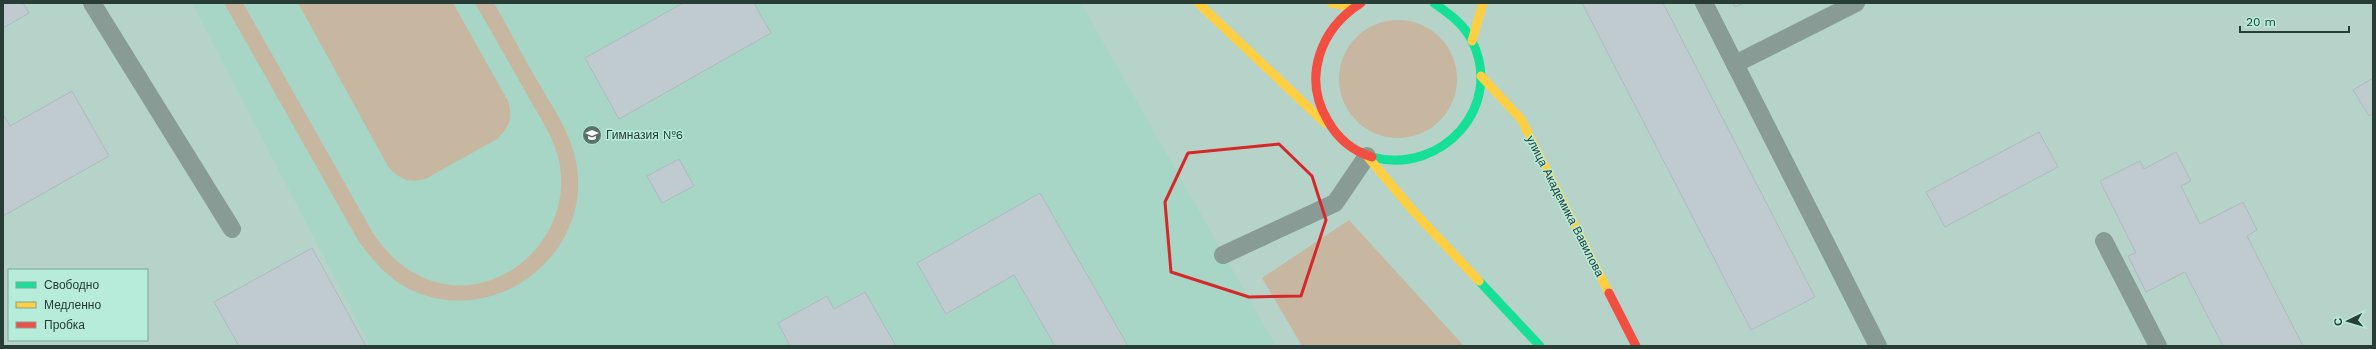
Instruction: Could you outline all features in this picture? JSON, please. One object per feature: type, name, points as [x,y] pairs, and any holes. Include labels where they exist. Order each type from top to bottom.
[{"type":"street","points":[[1198,3],[1350,146],[1367,156],[1390,161],[1414,160],[1436,152],[1455,139],[1469,120],[1478,99],[1481,76],[1478,57],[1472,41],[1455,18],[1434,3]]},
{"type":"street","points":[[1331,3],[1357,5]]},
{"type":"street","points":[[1472,41],[1483,3]]},
{"type":"street","points":[[1335,133],[1320,109],[1314,81],[1318,52],[1332,27],[1357,5]]},
{"type":"street","name":"улица Академика Вавилова","points":[[1481,76],[1521,119],[1636,346]]},
{"type":"street","points":[[1367,156],[1415,213],[1540,346]]},
{"type":"lane","points":[[92,3],[232,229]]},
{"type":"lane","points":[[1704,3],[1878,346]]},
{"type":"lane","points":[[1736,64],[1856,3]]},
{"type":"lane","points":[[1223,256],[1335,204],[1367,156]]},
{"type":"lane","points":[[2104,242],[2158,346]]},
{"type":"highlighted area","points":[[1279,144],[1312,176],[1326,220],[1301,296],[1249,297],[1171,272],[1165,202],[1188,153]]},
{"type":"shaded area","name":"Гимназия №6","points":[[192,3],[1081,3],[1276,346],[370,346]]},
{"type":"shaded area","points":[[224,3],[243,3],[373,233],[383,246],[400,264],[407,269],[422,277],[448,285],[473,284],[497,278],[518,265],[537,248],[551,227],[559,203],[561,171],[557,154],[549,133],[475,3],[494,3],[532,72],[558,115],[569,139],[576,163],[578,176],[576,206],[566,234],[550,258],[529,277],[504,291],[477,299],[447,300],[418,293],[392,278],[378,265],[359,242]]},
{"type":"shaded area","points":[[298,3],[453,3],[508,101],[510,117],[508,126],[497,139],[427,178],[411,181],[402,178],[389,168]]},
{"type":"shaded area","points":[[1398,20],[1421,24],[1440,37],[1453,56],[1457,79],[1453,102],[1440,121],[1421,134],[1398,138],[1375,134],[1356,121],[1343,102],[1339,79],[1343,56],[1356,37],[1375,24]]},
{"type":"shaded area","points":[[1349,220],[1464,346],[1302,346],[1262,278]]},
{"type":"building","points":[[3,3],[23,3],[29,13],[3,28]]},
{"type":"building","points":[[683,3],[754,3],[771,33],[619,119],[585,58]]},
{"type":"building","points":[[1582,3],[1663,3],[1815,297],[1751,330]]},
{"type":"building","points":[[1733,3],[1744,3],[1735,7]]},
{"type":"building","points":[[2373,78],[2373,113],[2369,116],[2353,90]]},
{"type":"building","points":[[72,91],[109,156],[3,216],[3,114],[10,126]]},
{"type":"building","points":[[2039,132],[2058,167],[1945,227],[1926,192]]},
{"type":"building","points":[[2176,152],[2191,181],[2181,186],[2200,224],[2243,202],[2257,230],[2247,236],[2303,346],[2223,346],[2185,272],[2146,292],[2128,256],[2136,253],[2100,181],[2140,161],[2144,169]]},
{"type":"building","points":[[679,159],[694,186],[662,203],[647,176]]},
{"type":"building","points":[[1040,193],[1128,346],[1055,346],[1014,275],[946,314],[917,263]]},
{"type":"building","points":[[312,248],[366,346],[239,346],[214,302]]},
{"type":"building","points":[[865,292],[896,346],[790,346],[778,323],[827,296],[834,309]]},
{"type":"traffic: fast","points":[[1372,157],[1398,160],[1422,156],[1443,145],[1461,130],[1474,110],[1480,88],[1480,64],[1471,39],[1459,23],[1434,3]]},
{"type":"traffic: fast","points":[[1479,281],[1540,346]]},
{"type":"traffic: slow","points":[[1198,3],[1325,123]]},
{"type":"traffic: slow","points":[[1331,3],[1353,7]]},
{"type":"traffic: slow","points":[[1472,41],[1483,3]]},
{"type":"traffic: slow","points":[[1481,76],[1521,119],[1609,293]]},
{"type":"traffic: slow","points":[[1367,156],[1415,213],[1479,281]]},
{"type":"traffic: jam","points":[[1361,3],[1335,26],[1326,40],[1319,56],[1316,72],[1316,88],[1320,105],[1336,133],[1352,148],[1372,157]]},
{"type":"traffic: jam","points":[[1609,293],[1636,346]]},
{"type":"place","name":"Гимназия №6","points":[[592,135]]}]
